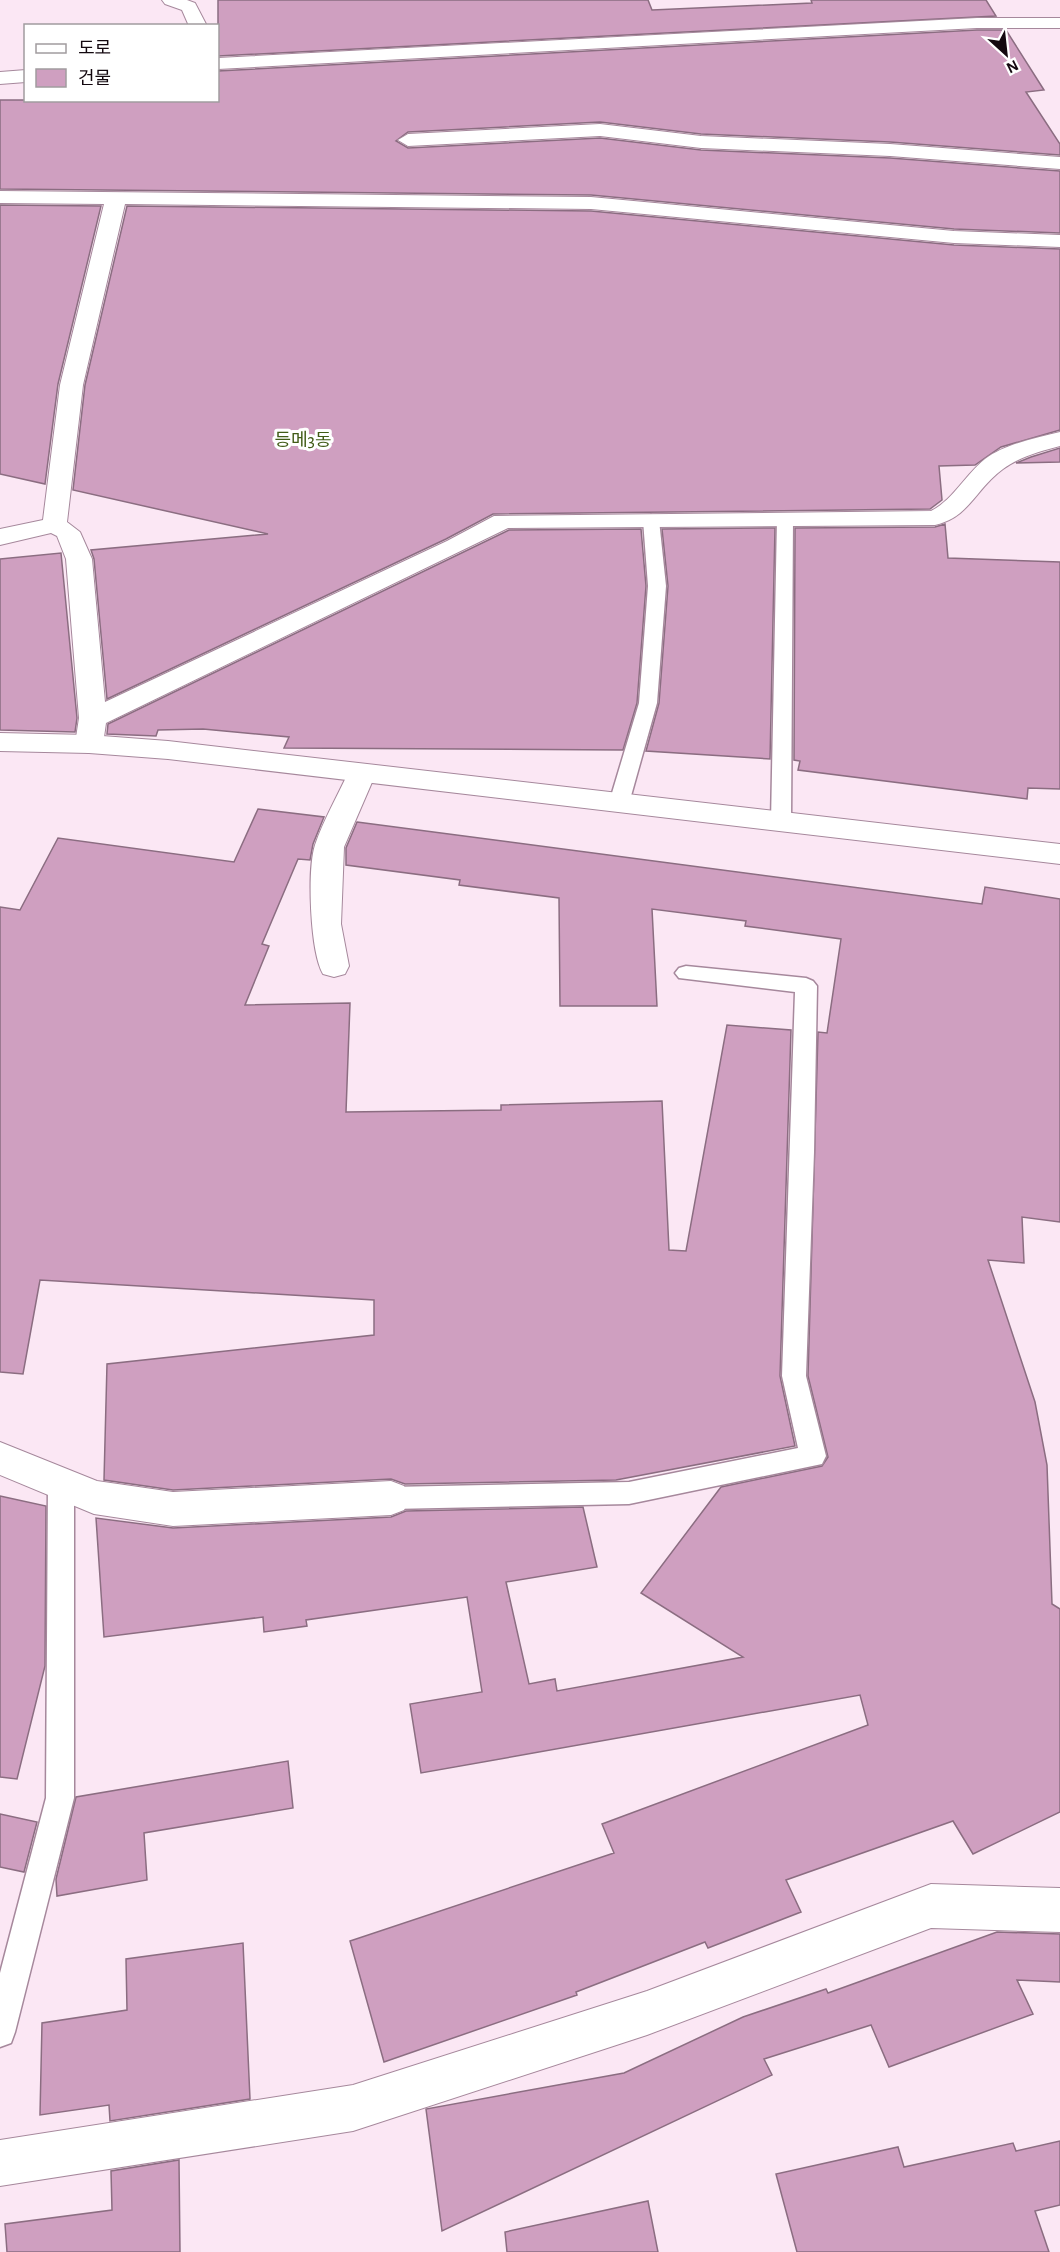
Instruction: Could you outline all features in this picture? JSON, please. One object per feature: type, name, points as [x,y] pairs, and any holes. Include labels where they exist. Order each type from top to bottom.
[{"type":"street","points":[[171,0],[189,7],[197,24]]},
{"type":"street","points":[[219,63],[953,24],[1060,23]]},
{"type":"street","points":[[0,78],[24,76]]},
{"type":"street","points":[[408,140],[600,130],[701,142],[890,150],[1060,164]]},
{"type":"street","points":[[0,197],[591,203],[954,237],[1060,241]]},
{"type":"street","points":[[54,525],[61,494],[59,477],[67,410],[116,198]]},
{"type":"street","points":[[0,742],[91,731],[503,521],[935,518],[952,510],[971,485],[994,463],[1030,447],[1060,439]]},
{"type":"street","points":[[0,537],[54,525],[68,532],[79,559],[91,731]]},
{"type":"street","points":[[91,731],[168,750],[1060,854]]},
{"type":"street","points":[[334,966],[326,924],[329,847],[362,773]]},
{"type":"street","points":[[0,1458],[94,1497],[173,1509],[391,1498]]},
{"type":"street","points":[[0,2163],[353,2108],[647,2013],[931,1906],[1060,1910]]},
{"type":"lane","points":[[781,822],[785,519]]},
{"type":"lane","points":[[619,803],[648,703],[657,586],[651,520]]},
{"type":"lane","points":[[391,1498],[629,1493],[813,1456],[794,1376],[803,1152],[806,986],[686,973]]},
{"type":"lane","points":[[0,2032],[60,1798],[62,1482]]},
{"type":"building","points":[[218,0],[648,0],[652,10],[812,3],[811,0],[986,0],[996,16],[219,56]]},
{"type":"building","points":[[1006,30],[1044,90],[1026,92],[1060,144],[1060,155],[890,142],[701,134],[600,122],[408,132],[396,141],[408,148],[600,138],[701,150],[890,158],[1060,171],[1060,233],[954,229],[591,195],[0,189],[0,100],[219,102],[219,71]]},
{"type":"building","points":[[0,205],[101,206],[58,384],[45,484],[0,474]]},
{"type":"building","points":[[127,206],[591,211],[954,245],[1060,249],[1060,430],[1001,447],[975,465],[939,466],[942,500],[930,509],[493,514],[446,539],[107,699],[94,559],[91,550],[268,534],[73,490],[85,385]]},
{"type":"building","points":[[1060,448],[1060,462],[1016,463],[1031,457]]},
{"type":"building","points":[[945,524],[948,558],[1060,562],[1060,789],[1028,788],[1027,799],[798,770],[800,761],[794,760],[795,528],[935,527]]},
{"type":"building","points":[[775,528],[770,759],[646,751],[659,703],[668,586],[662,529]]},
{"type":"building","points":[[641,529],[646,586],[637,703],[623,750],[284,748],[289,737],[203,729],[158,730],[156,736],[107,734],[108,724],[509,530]]},
{"type":"building","points":[[61,553],[77,718],[75,732],[0,730],[0,559]]},
{"type":"building","points":[[258,809],[324,817],[313,844],[310,860],[298,859],[262,944],[269,946],[245,1005],[350,1003],[346,1112],[501,1110],[501,1105],[662,1101],[669,1250],[686,1251],[727,1025],[791,1030],[780,1376],[795,1446],[616,1480],[405,1484],[391,1479],[173,1490],[104,1480],[107,1364],[374,1335],[374,1300],[40,1280],[23,1374],[0,1372],[0,907],[20,910],[58,838],[234,862]]},
{"type":"building","points":[[357,822],[982,904],[985,887],[1060,899],[1060,1222],[1022,1217],[1024,1263],[988,1260],[1035,1402],[1047,1465],[1052,1604],[1060,1609],[1060,1812],[973,1854],[953,1821],[786,1880],[801,1912],[708,1948],[705,1942],[576,1992],[577,1995],[384,2062],[350,1941],[614,1853],[602,1824],[868,1725],[860,1695],[421,1773],[410,1704],[482,1692],[467,1597],[306,1620],[307,1626],[264,1632],[263,1617],[104,1637],[96,1518],[173,1528],[391,1517],[406,1511],[583,1507],[597,1567],[506,1582],[529,1684],[555,1679],[557,1691],[743,1657],[641,1593],[721,1487],[822,1466],[828,1457],[808,1376],[818,1032],[827,1033],[841,939],[745,926],[746,921],[652,909],[657,1006],[560,1006],[559,898],[459,885],[460,880],[346,865],[346,848]]},
{"type":"building","points":[[0,1496],[46,1506],[45,1666],[17,1779],[0,1777]]},
{"type":"building","points":[[288,1761],[293,1808],[144,1833],[147,1880],[57,1896],[56,1879],[76,1797]]},
{"type":"building","points":[[0,1814],[37,1822],[24,1872],[0,1867]]},
{"type":"building","points":[[997,1932],[1060,1934],[1060,1982],[1017,1980],[1033,2014],[889,2067],[871,2025],[764,2059],[772,2075],[442,2231],[426,2109],[624,2073],[743,2017],[826,1989],[828,1993]]},
{"type":"building","points":[[243,1943],[250,2099],[110,2121],[109,2105],[40,2115],[42,2023],[127,2010],[126,1959]]},
{"type":"building","points":[[1060,2141],[1060,2205],[1035,2211],[1049,2252],[797,2252],[776,2174],[898,2147],[904,2167],[1013,2143],[1016,2151]]},
{"type":"building","points":[[179,2160],[180,2252],[7,2252],[5,2224],[112,2210],[111,2171]]},
{"type":"building","points":[[648,2201],[658,2252],[507,2252],[505,2232]]},
{"type":"district","name":"등메3동","points":[[303,441]]}]
